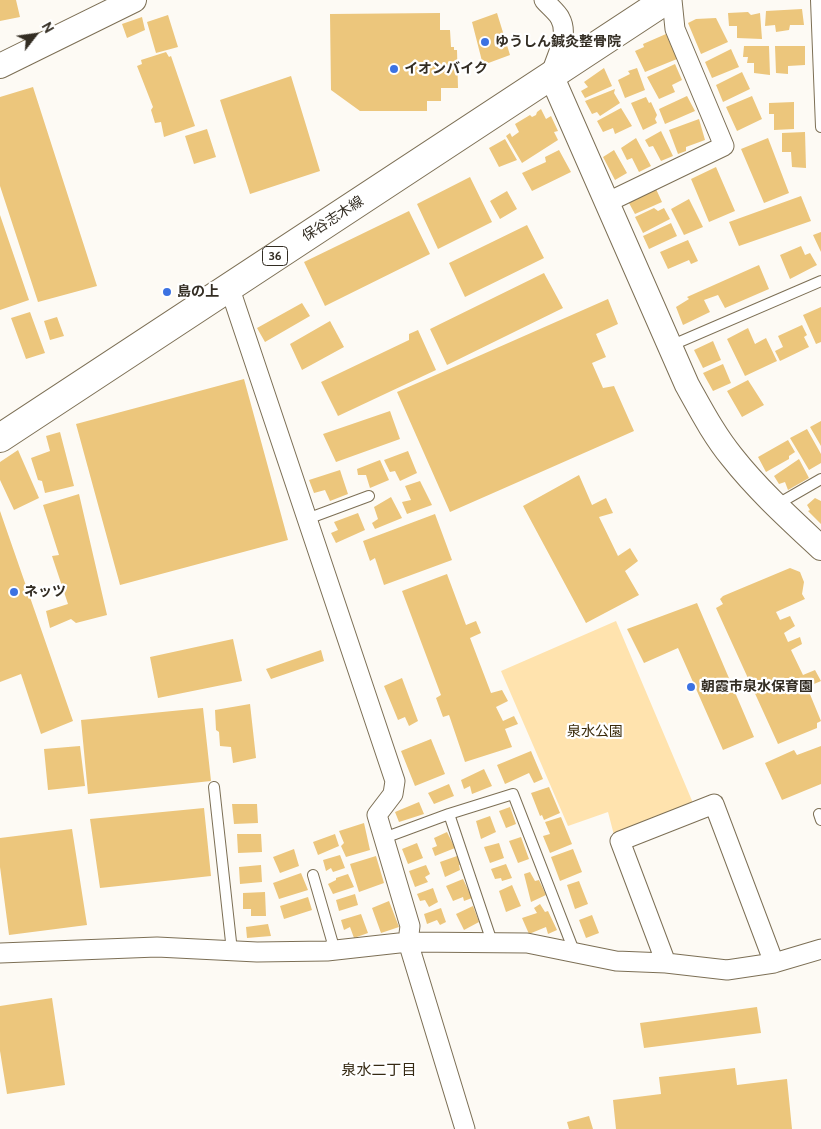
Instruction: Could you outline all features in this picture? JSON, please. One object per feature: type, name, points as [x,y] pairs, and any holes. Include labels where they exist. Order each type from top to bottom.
[{"type":"main road","name":"保谷志木線","points":[[0,438],[666,0]]},
{"type":"street","points":[[0,66],[134,0]]},
{"type":"street","points":[[544,0],[561,19],[564,41],[555,59],[551,75],[687,385],[710,426],[732,458],[776,505],[821,548]]},
{"type":"street","points":[[608,202],[724,146],[675,29],[672,0]]},
{"type":"street","points":[[229,286],[395,781],[393,794],[377,816],[410,926],[408,942],[465,1129]]},
{"type":"street","points":[[666,963],[620,841],[714,804],[774,963]]},
{"type":"street","points":[[0,953],[157,948],[232,951],[335,951],[408,942],[492,942],[526,943],[574,951],[616,961],[666,963],[727,970],[774,963],[821,949]]},
{"type":"lane","points":[[816,0],[821,127]]},
{"type":"lane","points":[[670,346],[821,281]]},
{"type":"lane","points":[[776,505],[821,479]]},
{"type":"lane","points":[[307,519],[369,496]]},
{"type":"lane","points":[[214,787],[232,951]]},
{"type":"lane","points":[[384,838],[449,814],[513,794],[574,951]]},
{"type":"lane","points":[[449,814],[492,942]]},
{"type":"lane","points":[[313,874],[335,951]]},
{"type":"green space","name":"泉水公園","points":[[616,621],[693,803],[614,835],[608,812],[568,826],[501,671]]},
{"type":"building","points":[[0,0],[16,0],[20,17],[0,21]]},
{"type":"building","points":[[802,9],[804,25],[790,25],[789,30],[776,32],[775,25],[765,26],[766,11]]},
{"type":"building","points":[[748,12],[751,15],[760,13],[762,39],[737,38],[737,26],[729,26],[728,13]]},
{"type":"building","name":"イオンバイク","points":[[440,13],[440,30],[450,30],[451,47],[457,50],[458,88],[441,88],[441,101],[427,101],[427,111],[360,111],[331,90],[330,14]]},
{"type":"building","points":[[497,13],[510,55],[483,65],[472,22]]},
{"type":"building","points":[[168,15],[178,47],[156,53],[147,22]]},
{"type":"building","points":[[142,17],[145,30],[127,38],[122,24]]},
{"type":"building","points":[[716,18],[728,42],[701,54],[688,23],[696,19]]},
{"type":"building","points":[[666,34],[677,59],[645,72],[635,51],[644,47],[643,44]]},
{"type":"building","points":[[744,46],[769,46],[770,75],[754,73],[754,63],[747,63],[748,57],[743,57]]},
{"type":"building","points":[[775,46],[805,46],[805,65],[788,66],[788,74],[776,73]]},
{"type":"building","points":[[731,49],[739,67],[712,78],[705,62]]},
{"type":"building","points":[[166,52],[169,57],[171,56],[195,126],[164,137],[161,122],[155,123],[151,110],[153,107],[137,66],[142,64],[141,60]]},
{"type":"building","points":[[675,64],[682,80],[672,85],[675,92],[659,99],[647,77]]},
{"type":"building","points":[[604,68],[612,86],[585,98],[581,91],[588,87],[584,82]]},
{"type":"building","points":[[637,68],[645,90],[625,98],[618,80],[630,74],[628,71]]},
{"type":"building","points":[[742,72],[750,89],[723,102],[716,85]]},
{"type":"building","points":[[291,76],[320,171],[250,194],[220,100]]},
{"type":"building","points":[[33,87],[97,286],[38,302],[0,186],[0,97]]},
{"type":"building","points":[[615,89],[614,93],[620,103],[600,116],[597,112],[592,114],[585,101]]},
{"type":"building","points":[[687,96],[695,111],[665,124],[659,109]]},
{"type":"building","points":[[752,96],[762,119],[737,131],[726,107]]},
{"type":"building","points":[[646,97],[649,103],[651,102],[657,115],[655,119],[657,123],[643,130],[631,103]]},
{"type":"building","points":[[794,102],[794,129],[774,130],[774,114],[769,114],[769,103]]},
{"type":"building","points":[[621,108],[632,126],[615,134],[613,128],[603,132],[597,121]]},
{"type":"building","points":[[541,109],[546,119],[551,116],[558,131],[554,132],[558,140],[522,163],[506,136],[510,133],[512,137],[519,132],[515,124],[530,115],[532,117],[536,115]]},
{"type":"building","points":[[699,119],[705,140],[686,147],[686,151],[678,154],[669,130]]},
{"type":"building","points":[[207,129],[216,157],[194,164],[185,136]]},
{"type":"building","points":[[661,131],[673,156],[661,161],[653,146],[649,147],[645,140]]},
{"type":"building","points":[[805,132],[806,168],[792,167],[791,152],[782,152],[782,133]]},
{"type":"building","points":[[636,138],[651,166],[639,172],[632,158],[627,160],[621,148]]},
{"type":"building","points":[[768,138],[789,193],[764,203],[741,149]]},
{"type":"building","points":[[505,139],[517,160],[499,167],[489,148]]},
{"type":"building","points":[[559,150],[571,172],[532,191],[522,173],[546,162],[545,157]]},
{"type":"building","points":[[614,150],[627,173],[615,180],[603,157]]},
{"type":"building","points":[[716,167],[735,211],[709,222],[691,179]]},
{"type":"building","points":[[470,177],[492,222],[438,249],[417,204]]},
{"type":"building","points":[[656,189],[662,202],[635,214],[629,203]]},
{"type":"building","points":[[507,191],[517,209],[500,219],[490,201]]},
{"type":"building","points":[[801,196],[811,221],[739,246],[729,222]]},
{"type":"building","points":[[689,199],[703,227],[684,235],[671,209]]},
{"type":"building","points":[[654,208],[658,211],[664,208],[670,219],[643,233],[635,217]]},
{"type":"building","points":[[409,211],[430,254],[325,306],[304,262]]},
{"type":"building","points":[[0,215],[29,300],[0,310]]},
{"type":"building","points":[[671,223],[677,236],[649,249],[643,236]]},
{"type":"building","points":[[527,225],[544,258],[465,297],[449,263]]},
{"type":"building","points":[[821,232],[821,252],[813,235]]},
{"type":"building","points":[[688,240],[698,261],[691,264],[689,260],[668,269],[660,252]]},
{"type":"building","points":[[801,246],[805,255],[810,253],[817,265],[790,279],[780,255]]},
{"type":"building","points":[[759,265],[769,289],[725,308],[718,295],[704,300],[710,312],[683,325],[676,307],[689,299],[687,297]]},
{"type":"building","points":[[544,273],[563,308],[447,365],[430,329]]},
{"type":"building","points":[[608,299],[618,324],[596,334],[606,357],[592,363],[603,388],[614,386],[634,431],[450,512],[397,392]]},
{"type":"building","points":[[302,303],[310,316],[265,342],[257,328]]},
{"type":"building","points":[[821,307],[821,342],[816,344],[803,315]]},
{"type":"building","points":[[30,312],[45,353],[26,359],[11,318]]},
{"type":"building","points":[[57,317],[64,336],[50,340],[44,321]]},
{"type":"building","points":[[330,321],[344,347],[302,370],[290,344]]},
{"type":"building","points":[[802,325],[807,335],[804,337],[809,347],[780,361],[775,351],[783,347],[778,336]]},
{"type":"building","points":[[748,328],[755,344],[766,338],[777,361],[745,376],[727,339]]},
{"type":"building","points":[[418,330],[436,370],[338,416],[321,382],[409,340],[409,334]]},
{"type":"building","points":[[713,341],[721,360],[703,368],[694,350]]},
{"type":"building","points":[[723,364],[731,383],[713,391],[703,373]]},
{"type":"building","points":[[244,379],[288,540],[120,585],[76,424]]},
{"type":"building","points":[[748,380],[764,405],[742,417],[727,391]]},
{"type":"building","points":[[390,411],[400,439],[336,462],[323,434]]},
{"type":"building","points":[[821,421],[821,446],[810,427]]},
{"type":"building","points":[[807,429],[821,454],[821,463],[809,470],[790,438]]},
{"type":"building","points":[[60,432],[74,486],[45,493],[42,481],[38,480],[31,458],[50,451],[46,436]]},
{"type":"building","points":[[788,440],[795,452],[789,456],[789,459],[766,472],[758,457]]},
{"type":"building","points":[[18,450],[39,498],[14,510],[0,480],[0,462]]},
{"type":"building","points":[[408,451],[417,473],[400,481],[395,471],[390,472],[384,460]]},
{"type":"building","points":[[799,459],[809,478],[788,490],[785,482],[779,484],[774,476]]},
{"type":"building","points":[[380,460],[389,480],[370,488],[366,475],[358,475],[357,469]]},
{"type":"building","points":[[340,470],[348,494],[330,501],[325,490],[314,493],[309,480]]},
{"type":"building","points":[[579,475],[592,505],[606,498],[613,513],[599,517],[618,556],[630,548],[638,561],[625,571],[639,595],[586,623],[523,506]]},
{"type":"building","points":[[420,481],[432,505],[407,514],[402,502],[411,500],[405,486]]},
{"type":"building","points":[[79,494],[107,615],[76,623],[71,619],[50,628],[46,611],[68,604],[52,556],[59,555],[43,505]]},
{"type":"building","points":[[391,497],[402,518],[375,529],[372,523],[378,519],[374,507]]},
{"type":"building","points":[[815,498],[821,501],[821,524],[808,511],[810,510],[807,505]]},
{"type":"building","name":"ネッツ","points":[[0,511],[73,721],[41,734],[21,674],[0,682]]},
{"type":"building","points":[[358,513],[365,530],[336,543],[331,533],[338,530],[334,522]]},
{"type":"building","points":[[435,514],[452,560],[384,585],[375,558],[370,561],[363,541]]},
{"type":"building","points":[[790,568],[800,572],[804,582],[802,594],[805,599],[776,612],[780,620],[790,616],[795,626],[784,633],[788,642],[800,637],[802,644],[791,650],[803,675],[815,670],[821,681],[807,687],[821,721],[817,723],[817,728],[778,744],[716,608],[723,604],[720,599],[723,596]]},
{"type":"building","points":[[447,574],[466,625],[476,621],[481,633],[470,638],[491,693],[502,690],[508,701],[496,707],[503,721],[514,716],[518,724],[505,729],[512,747],[465,762],[449,715],[443,717],[436,698],[441,695],[402,591]]},
{"type":"building","points":[[697,603],[754,737],[723,750],[678,648],[644,663],[627,629]]},
{"type":"building","points":[[233,639],[242,681],[158,698],[150,657]]},
{"type":"building","points":[[321,650],[324,661],[271,679],[266,669]]},
{"type":"building","points":[[402,678],[418,721],[409,726],[405,717],[398,720],[384,686]]},
{"type":"building","points":[[250,704],[256,758],[233,763],[231,747],[220,746],[219,732],[216,730],[215,710]]},
{"type":"building","points":[[203,708],[211,781],[88,794],[81,720]]},
{"type":"building","points":[[431,739],[445,774],[415,786],[401,751]]},
{"type":"building","points":[[80,746],[85,786],[48,790],[44,749]]},
{"type":"building","points":[[821,746],[821,784],[782,800],[765,763],[794,750],[797,755]]},
{"type":"building","points":[[531,751],[543,779],[534,783],[529,773],[505,784],[497,765]]},
{"type":"building","points":[[484,769],[492,786],[472,794],[470,786],[464,789],[461,780]]},
{"type":"building","points":[[449,784],[454,796],[434,804],[428,793]]},
{"type":"building","points":[[549,787],[560,813],[544,820],[542,815],[540,816],[531,793]]},
{"type":"building","points":[[419,802],[424,814],[399,822],[395,812]]},
{"type":"building","points":[[232,804],[257,804],[258,823],[234,824]]},
{"type":"building","points":[[510,807],[516,824],[506,828],[499,811]]},
{"type":"building","points":[[204,808],[211,876],[100,888],[90,819]]},
{"type":"building","points":[[490,816],[496,832],[481,839],[476,821]]},
{"type":"building","points":[[561,817],[572,844],[550,853],[543,836],[550,834],[545,822]]},
{"type":"building","points":[[364,823],[370,850],[346,857],[341,846],[344,843],[339,831]]},
{"type":"building","points":[[72,829],[87,925],[9,935],[0,867],[0,838]]},
{"type":"building","points":[[447,832],[455,848],[435,856],[432,848],[437,846],[434,838]]},
{"type":"building","points":[[237,834],[261,834],[262,852],[238,853]]},
{"type":"building","points":[[335,834],[339,846],[318,855],[313,842]]},
{"type":"building","points":[[521,837],[529,859],[518,863],[509,841]]},
{"type":"building","points":[[417,843],[423,858],[408,864],[402,849]]},
{"type":"building","points":[[499,843],[504,858],[490,863],[484,847]]},
{"type":"building","points":[[294,849],[299,866],[280,873],[273,857]]},
{"type":"building","points":[[573,849],[582,872],[560,881],[551,857]]},
{"type":"building","points":[[340,855],[345,868],[333,872],[331,868],[326,871],[323,860]]},
{"type":"building","points":[[376,856],[384,883],[359,892],[350,864]]},
{"type":"building","points":[[457,856],[462,864],[459,865],[460,870],[445,877],[440,862]]},
{"type":"building","points":[[506,864],[512,878],[502,881],[501,878],[495,879],[491,869]]},
{"type":"building","points":[[261,865],[262,882],[240,884],[239,867]]},
{"type":"building","points":[[426,865],[430,874],[425,877],[428,882],[415,887],[409,871]]},
{"type":"building","points":[[530,872],[535,881],[539,880],[546,895],[531,902],[524,874]]},
{"type":"building","points":[[301,873],[308,890],[279,899],[273,883]]},
{"type":"building","points":[[348,874],[354,887],[333,894],[328,884],[336,880],[336,878]]},
{"type":"building","points":[[463,879],[472,898],[464,901],[463,897],[453,901],[446,886]]},
{"type":"building","points":[[579,881],[588,904],[575,909],[567,885]]},
{"type":"building","points":[[512,885],[521,906],[506,912],[499,891]]},
{"type":"building","points":[[433,888],[438,902],[429,907],[425,900],[420,901],[417,894]]},
{"type":"building","points":[[265,892],[266,916],[251,916],[251,909],[243,909],[243,893]]},
{"type":"building","points":[[355,894],[358,905],[339,911],[336,900]]},
{"type":"building","points":[[308,897],[312,910],[284,919],[280,906]]},
{"type":"building","points":[[389,901],[399,927],[381,933],[372,908]]},
{"type":"building","points":[[540,904],[545,912],[548,911],[557,930],[548,934],[546,927],[529,934],[522,918],[537,913],[534,908]]},
{"type":"building","points":[[473,906],[479,922],[464,930],[456,914]]},
{"type":"building","points":[[441,908],[446,922],[440,925],[437,920],[427,924],[424,914]]},
{"type":"building","points":[[361,914],[368,933],[354,938],[350,927],[344,930],[341,920]]},
{"type":"building","points":[[592,915],[599,933],[586,938],[579,920]]},
{"type":"building","points":[[268,924],[271,936],[247,938],[246,927]]},
{"type":"building","points":[[52,998],[65,1085],[7,1094],[0,1051],[0,1006]]},
{"type":"building","points":[[757,1007],[761,1033],[644,1048],[640,1023]]},
{"type":"building","points":[[735,1068],[737,1085],[787,1079],[792,1129],[616,1129],[613,1100],[661,1094],[659,1077]]},
{"type":"building","points":[[589,1116],[593,1129],[569,1129],[567,1122]]},
{"type":"place","name":"ゆうしん鍼灸整骨院","points":[[485,42]]},
{"type":"place","name":"イオンバイク","points":[[394,69]]},
{"type":"place","name":"島の上","points":[[167,292]]},
{"type":"place","name":"ネッツ","points":[[14,592]]},
{"type":"place","name":"朝霞市泉水保育園","points":[[691,687]]},
{"type":"district","name":"泉水二丁目","points":[[379,1071]]}]
